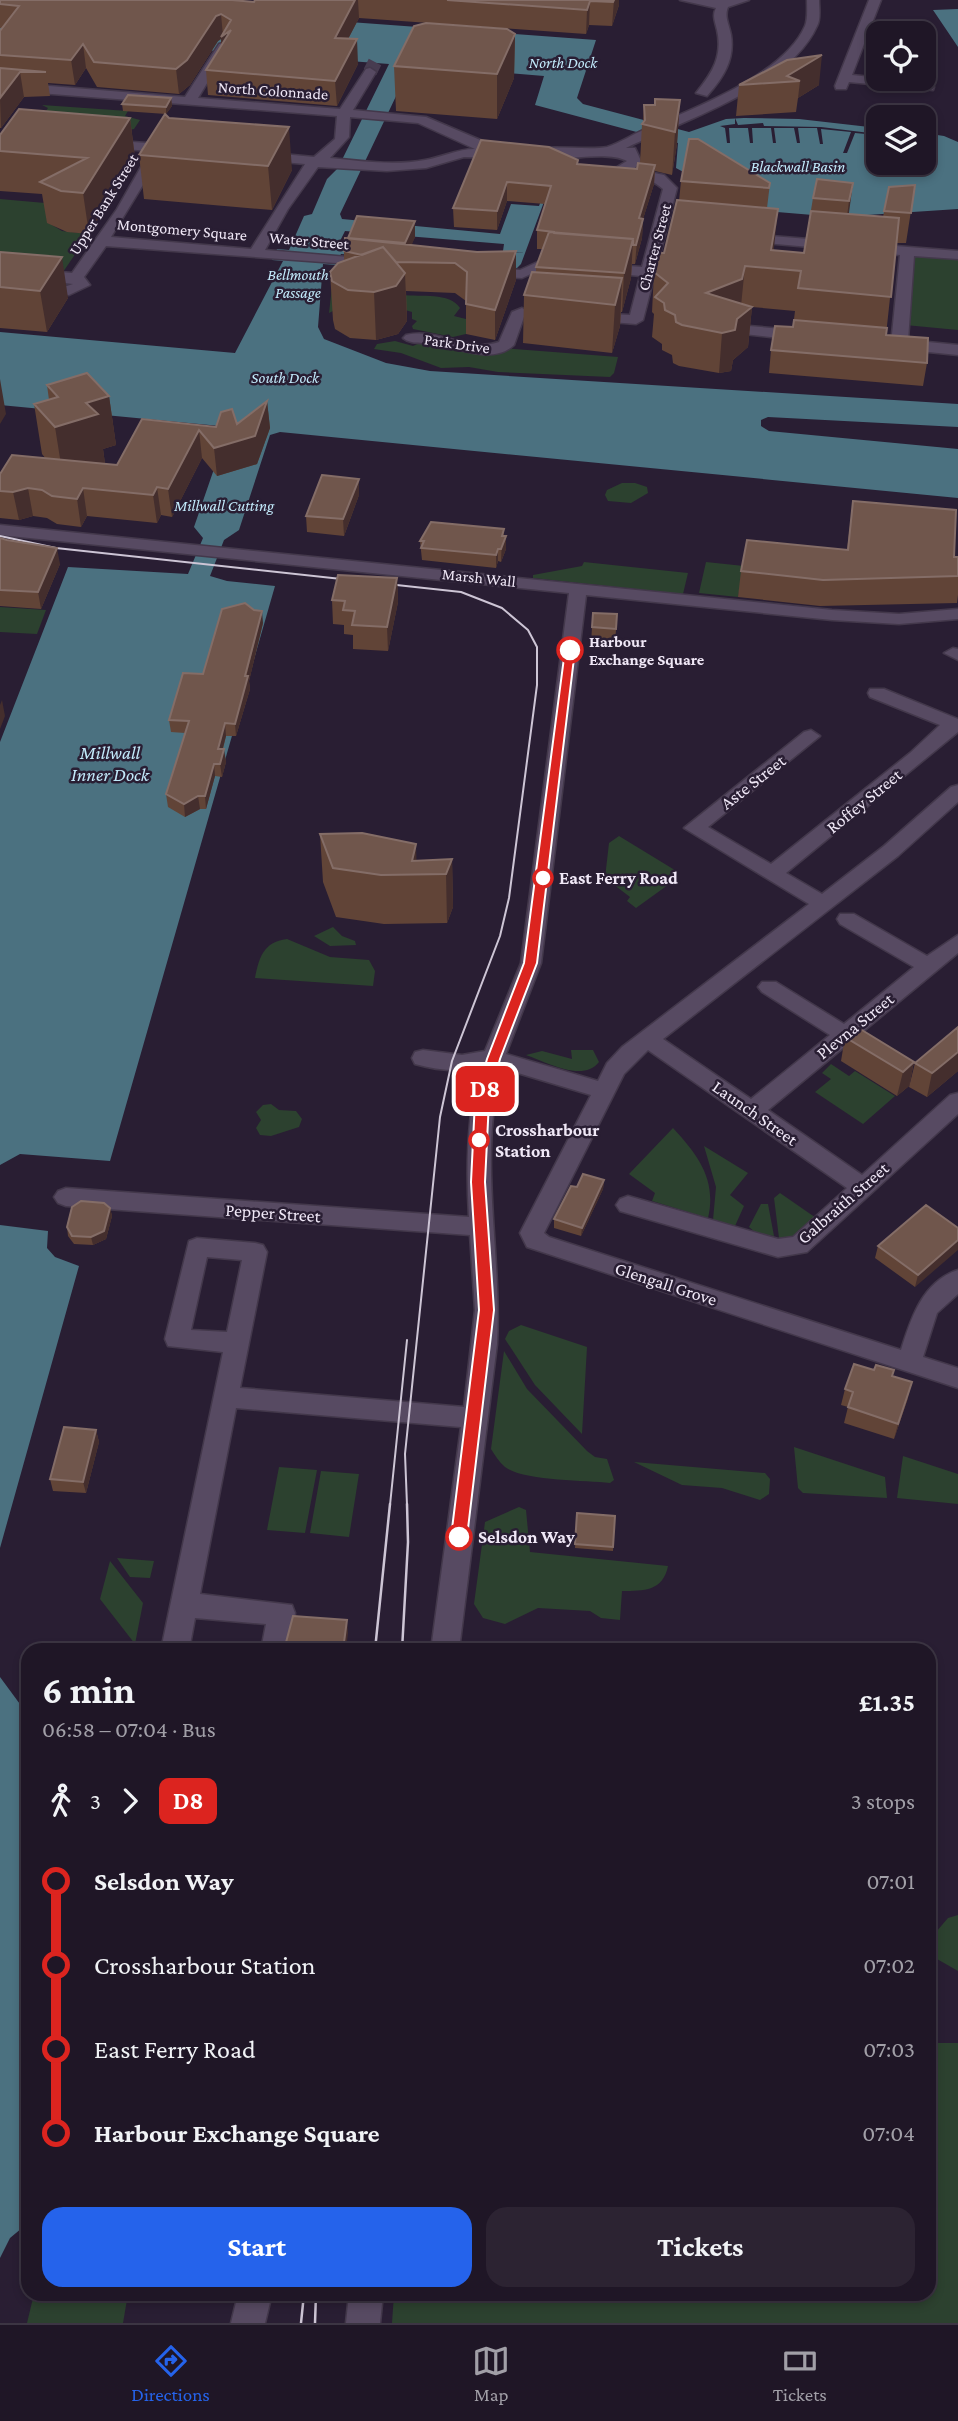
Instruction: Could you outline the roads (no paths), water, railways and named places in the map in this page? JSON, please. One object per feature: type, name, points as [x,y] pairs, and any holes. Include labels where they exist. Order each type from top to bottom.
[{"type":"street","points":[[686,0],[724,3],[743,0]]},
{"type":"street","points":[[844,79],[875,0]]},
{"type":"street","points":[[611,150],[631,154],[654,137],[738,89],[792,54],[814,23],[820,1]]},
{"type":"street","points":[[702,93],[716,80],[725,62],[725,29],[719,15],[724,3]]},
{"type":"street","points":[[189,101],[222,49]]},
{"type":"street","points":[[257,253],[265,233],[277,220],[294,187],[319,165],[340,141],[370,72]]},
{"type":"street","points":[[844,79],[866,76]]},
{"type":"street","points":[[844,79],[866,80]]},
{"type":"street","name":"North Colonnade","points":[[0,86],[398,117],[430,122],[463,142],[479,147],[572,158]]},
{"type":"street","points":[[442,158],[454,144],[450,133]]},
{"type":"street","points":[[248,155],[319,165],[407,167],[478,152],[572,158],[654,137]]},
{"type":"street","points":[[94,143],[194,151]]},
{"type":"street","name":"Upper Bank Street","points":[[76,278],[103,241],[159,148]]},
{"type":"street","points":[[572,158],[600,172],[618,170],[633,164],[631,154]]},
{"type":"street","name":"Charter Street","points":[[571,315],[636,320],[649,272],[666,232],[668,185],[659,178],[618,170]]},
{"type":"street","points":[[728,237],[958,255]]},
{"type":"street","name":"Montgomery Square","points":[[103,241],[257,253]]},
{"type":"street","points":[[900,338],[907,251]]},
{"type":"street","name":"Water Street","points":[[257,253],[383,264]]},
{"type":"street","points":[[472,271],[523,285],[546,264],[649,272]]},
{"type":"street","points":[[0,271],[76,278],[83,285],[69,291],[0,285]]},
{"type":"street","name":"Park Drive","points":[[411,338],[426,337],[467,348],[497,349],[506,345],[517,315],[522,312],[519,305],[523,285]]},
{"type":"street","points":[[522,312],[545,313]]},
{"type":"street","points":[[749,331],[822,337]]},
{"type":"street","points":[[880,342],[900,338],[958,337]]},
{"type":"street","points":[[900,338],[958,350]]},
{"type":"street","name":"Marsh Wall","points":[[0,530],[228,551],[832,615],[899,619],[958,614]]},
{"type":"street","points":[[446,1643],[487,1310],[480,1227],[482,1101],[493,1059],[531,963],[578,588]]},
{"type":"street","points":[[877,693],[955,725]]},
{"type":"street","name":"Roffey Street","points":[[773,873],[955,725]]},
{"type":"street","name":"Aste Street","points":[[773,873],[694,828],[811,736]]},
{"type":"street","points":[[423,1058],[462,1063],[493,1059],[603,1091],[615,1069],[648,1039],[891,851],[958,791]]},
{"type":"street","points":[[773,873],[824,904]]},
{"type":"street","points":[[847,919],[928,966]]},
{"type":"street","name":"Plevna Street","points":[[752,1111],[958,942]]},
{"type":"street","points":[[769,987],[844,1034]]},
{"type":"street","name":"Launch Street","points":[[648,1039],[862,1186]]},
{"type":"street","name":"Glengall Grove","points":[[603,1091],[532,1233],[535,1241],[958,1378]]},
{"type":"street","name":"Galbraith Street","points":[[628,1205],[778,1248],[799,1246],[958,1101]]},
{"type":"street","name":"Pepper Street","points":[[66,1196],[480,1227]]},
{"type":"street","points":[[176,1643],[227,1397],[255,1252],[197,1247],[177,1339],[237,1343]]},
{"type":"street","points":[[909,1362],[927,1308],[958,1279]]},
{"type":"street","points":[[227,1397],[474,1418]]},
{"type":"street","points":[[184,1605],[282,1613],[276,1643]]},
{"type":"street","points":[[248,2323],[253,2301]]},
{"type":"street","points":[[362,2323],[365,2301]]},
{"type":"water","points":[[0,0],[47,0],[596,40],[577,98],[583,104],[689,132],[726,119],[744,118],[799,119],[866,127],[866,175],[936,175],[936,135],[958,142],[958,209],[837,217],[753,210],[676,168],[678,143],[535,105],[544,76],[486,71],[398,92],[340,214],[342,219],[500,234],[511,204],[539,206],[545,190],[548,191],[521,264],[517,268],[341,254],[336,265],[323,264],[318,327],[324,339],[386,363],[430,371],[958,404],[958,427],[768,417],[761,420],[761,426],[769,431],[958,449],[958,498],[280,432],[270,435],[239,530],[224,540],[210,576],[227,581],[275,586],[110,1161],[20,1154],[0,1165],[0,742],[68,567],[188,574],[203,538],[194,527],[224,440],[220,426],[0,405],[0,332],[235,353],[283,261],[272,260],[277,249],[289,250],[304,216],[312,214],[327,179],[338,168],[389,64],[7,35],[0,45]]},
{"type":"water","points":[[958,9],[958,47],[933,10]]},
{"type":"water","points":[[0,1225],[48,1231],[47,1248],[55,1257],[79,1266],[0,1548]]},
{"type":"water","points":[[0,1677],[21,1706],[21,2229],[10,2238],[0,2258]]},
{"type":"tunnel","points":[[370,72],[375,62]]},
{"type":"tram line","points":[[0,536],[56,548],[461,592],[502,608],[528,630],[537,647],[537,685],[509,898],[500,936],[452,1061],[440,1117],[405,1454],[407,1505]]},
{"type":"tram line","points":[[390,1505],[407,1340]]},
{"type":"tram line","points":[[376,1643],[390,1504]]},
{"type":"tram line","points":[[402,1643],[408,1542],[407,1504]]},
{"type":"tram line","points":[[301,2323],[303,2301]]},
{"type":"tram line","points":[[315,2323],[316,2301]]},
{"type":"place","name":"Harbour Exchange Square","points":[[570,650]]},
{"type":"place","name":"East Ferry Road","points":[[543,878]]},
{"type":"place","name":"Crossharbour Station","points":[[479,1140]]},
{"type":"place","name":"Selsdon Way","points":[[459,1537]]},
{"type":"water label","name":"North Dock","points":[[563,62]]},
{"type":"water label","name":"Blackwall Basin","points":[[798,166]]},
{"type":"water label","name":"Bellmouth Passage","points":[[298,283]]},
{"type":"water label","name":"South Dock","points":[[285,377]]},
{"type":"water label","name":"Millwall Cutting","points":[[224,505]]},
{"type":"water label","name":"Millwall Inner Dock","points":[[110,763]]}]
